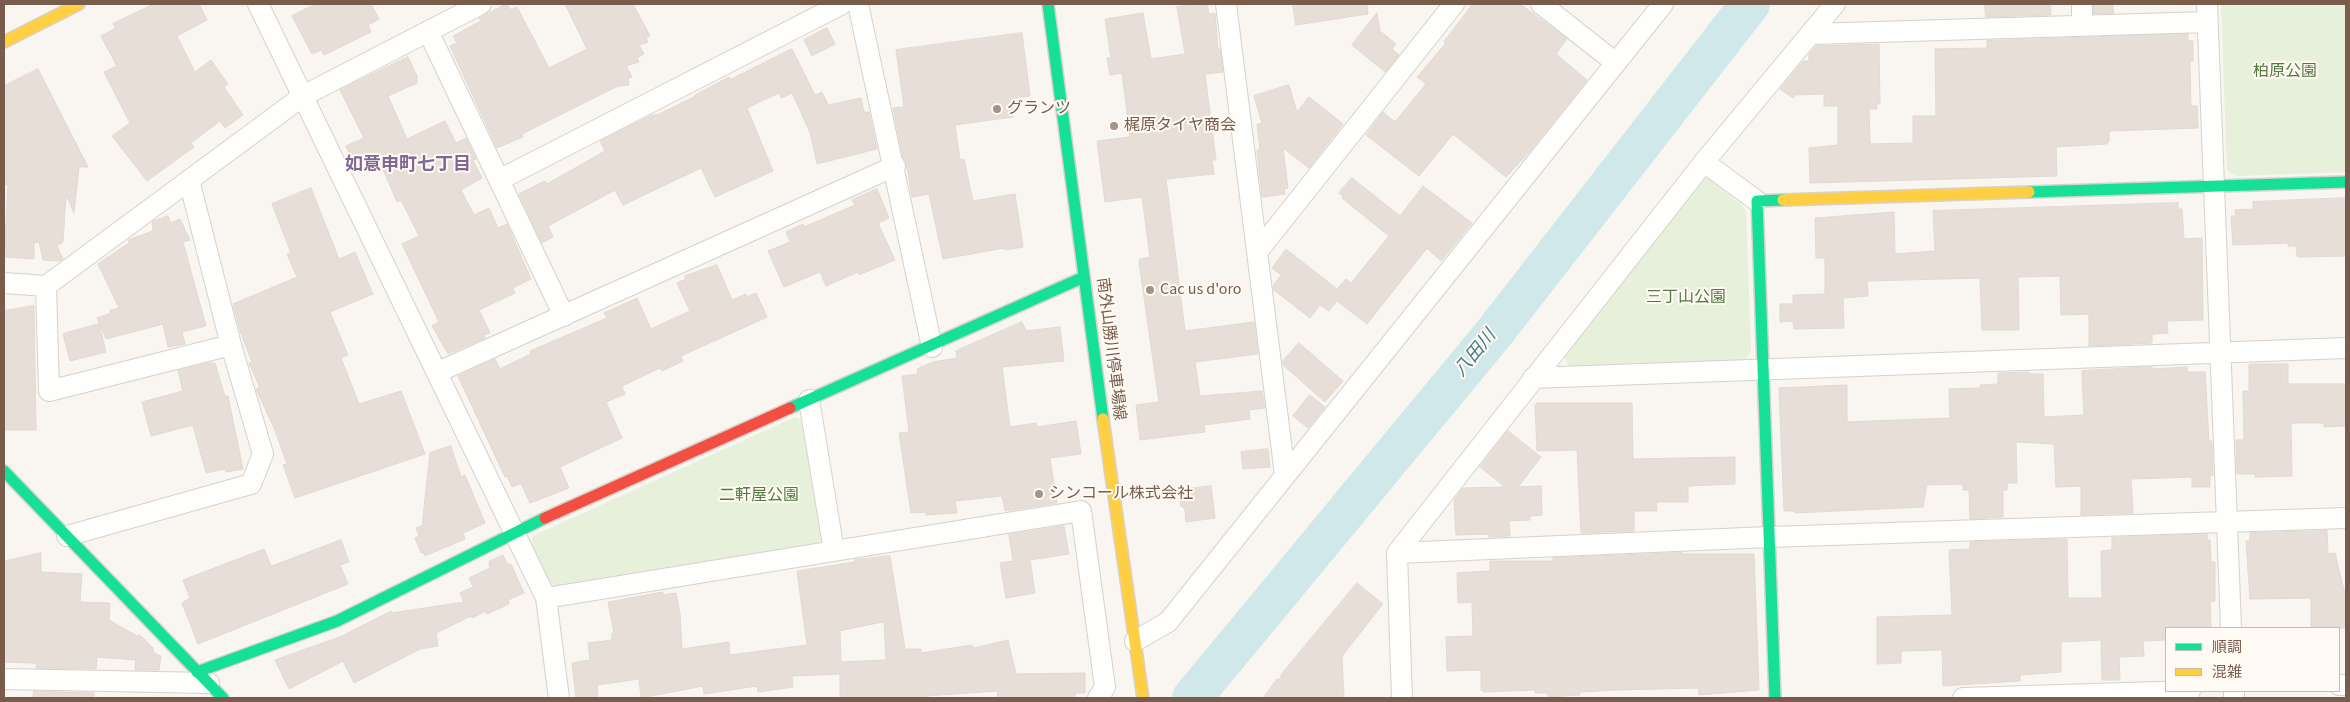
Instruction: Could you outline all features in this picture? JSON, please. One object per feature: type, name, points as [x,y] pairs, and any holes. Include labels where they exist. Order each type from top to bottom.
[{"type":"street","points":[[4,42],[79,4]]},
{"type":"street","points":[[258,4],[546,598],[559,698]]},
{"type":"street","points":[[4,283],[46,286],[303,96],[480,4]]},
{"type":"street","points":[[499,180],[842,4]]},
{"type":"street","points":[[858,4],[895,166],[932,346]]},
{"type":"street","name":"南外山勝川停車場線","points":[[1048,4],[1114,504],[1143,697]]},
{"type":"street","points":[[1226,4],[1285,475]]},
{"type":"street","points":[[1258,251],[1454,4]]},
{"type":"street","points":[[1541,4],[1616,63]]},
{"type":"street","points":[[1135,640],[1168,622],[1663,4]]},
{"type":"street","points":[[1402,698],[1397,553],[1704,162],[1835,4]]},
{"type":"street","points":[[2082,4],[2082,25]]},
{"type":"street","points":[[1811,34],[2082,25],[2207,13],[2225,522],[2231,627]]},
{"type":"street","points":[[428,31],[564,316]]},
{"type":"street","points":[[1704,162],[1757,201],[2346,182]]},
{"type":"street","points":[[438,372],[895,166]]},
{"type":"street","points":[[67,536],[251,484],[262,454],[231,345],[190,180]]},
{"type":"street","points":[[1757,201],[1775,698]]},
{"type":"street","points":[[4,679],[203,678],[337,621],[513,532],[1084,278]]},
{"type":"street","points":[[46,286],[49,391],[231,345]]},
{"type":"street","points":[[1533,378],[2346,348]]},
{"type":"street","points":[[809,400],[834,551]]},
{"type":"street","points":[[4,471],[223,698]]},
{"type":"street","points":[[546,598],[1081,510],[1105,688],[1098,698]]},
{"type":"street","points":[[1397,553],[1769,537],[2346,518]]},
{"type":"street","points":[[1963,698],[2165,692]]},
{"type":"green space","name":"柏原公園","points":[[2221,4],[2346,4],[2346,172],[2237,176],[2227,170]]},
{"type":"green space","name":"三丁山公園","points":[[1708,178],[1742,205],[1746,212],[1751,352],[1745,360],[1569,366],[1561,352],[1700,179]]},
{"type":"green space","name":"二軒屋公園","points":[[795,417],[805,422],[823,536],[819,543],[558,587],[549,582],[531,546],[533,536]]},
{"type":"building","points":[[154,4],[199,4],[207,20],[177,36],[195,72],[211,60],[228,84],[224,87],[243,115],[225,128],[220,121],[191,143],[194,147],[147,181],[112,136],[130,123],[104,72],[117,66],[101,36],[116,28],[113,24]]},
{"type":"building","points":[[316,4],[371,4],[379,19],[368,25],[371,32],[324,55],[321,50],[312,54],[292,16]]},
{"type":"building","points":[[507,4],[511,10],[517,7],[549,68],[587,49],[565,4],[633,4],[650,36],[646,38],[648,42],[639,45],[644,54],[637,58],[639,62],[626,66],[632,77],[628,78],[629,85],[618,86],[522,134],[523,137],[497,148],[450,46],[457,43],[453,36],[481,21],[479,18]]},
{"type":"building","points":[[1207,4],[1209,14],[1215,13],[1218,49],[1220,49],[1223,72],[1205,74],[1216,160],[1212,160],[1214,174],[1166,179],[1185,331],[1254,322],[1258,354],[1195,362],[1200,396],[1262,391],[1265,408],[1249,410],[1250,419],[1204,425],[1205,432],[1140,440],[1136,405],[1159,402],[1139,262],[1140,259],[1150,257],[1142,197],[1105,202],[1097,141],[1130,137],[1122,73],[1110,75],[1107,58],[1111,58],[1105,19],[1143,13],[1151,59],[1185,54],[1177,7]]},
{"type":"building","points":[[1293,4],[1367,4],[1368,14],[1296,25]]},
{"type":"building","points":[[1473,4],[1520,4],[1567,39],[1556,54],[1587,80],[1531,150],[1506,177],[1453,134],[1419,176],[1366,135],[1383,112],[1395,122],[1426,84],[1417,77],[1446,43],[1444,42]]},
{"type":"building","points":[[1985,4],[2050,4],[2051,15],[1986,17]]},
{"type":"building","points":[[2094,4],[2112,4],[2114,13],[2094,14]]},
{"type":"building","points":[[1377,13],[1380,31],[1396,44],[1392,49],[1399,55],[1385,72],[1352,45]]},
{"type":"building","points":[[827,28],[835,44],[812,56],[804,40]]},
{"type":"building","points":[[1022,33],[1030,96],[1016,98],[1017,106],[1012,107],[1013,117],[955,125],[960,160],[964,159],[973,201],[1015,194],[1023,247],[1005,250],[1005,248],[943,259],[929,194],[912,197],[906,162],[903,158],[893,108],[904,107],[896,50]]},
{"type":"building","points":[[2188,34],[2188,41],[2193,41],[2193,61],[2190,61],[2191,106],[2197,106],[2198,128],[2109,131],[2109,142],[2106,144],[2056,147],[2057,176],[1810,183],[1809,148],[1838,145],[1838,106],[1824,106],[1824,94],[1795,95],[1793,98],[1780,89],[1803,61],[1809,61],[1809,54],[1816,46],[1879,44],[1880,104],[1876,104],[1877,109],[1869,109],[1870,144],[1913,143],[1913,116],[1936,116],[1935,49],[1987,48],[1987,41]]},
{"type":"building","points":[[792,49],[815,95],[822,92],[828,105],[861,98],[864,112],[869,112],[877,149],[817,164],[810,132],[792,93],[781,98],[779,93],[747,108],[773,171],[715,197],[701,168],[623,205],[615,190],[548,226],[553,237],[542,243],[519,194],[545,181],[547,184],[605,151],[600,141],[696,96],[729,77],[731,79]]},
{"type":"building","points":[[408,57],[417,76],[417,83],[388,96],[407,139],[445,121],[456,143],[466,138],[476,159],[473,160],[482,178],[461,190],[474,215],[489,208],[498,228],[507,224],[531,279],[513,288],[515,293],[479,310],[490,333],[484,335],[485,338],[448,354],[432,326],[439,322],[402,244],[419,236],[401,200],[397,202],[379,160],[360,168],[358,164],[355,166],[346,146],[364,138],[340,90]]},
{"type":"building","points":[[38,69],[88,167],[79,167],[74,213],[66,195],[63,242],[57,246],[63,259],[60,261],[43,260],[39,242],[34,243],[34,259],[4,257],[8,185],[4,184],[4,86]]},
{"type":"building","points":[[1289,85],[1297,112],[1309,97],[1343,124],[1309,168],[1283,148],[1288,188],[1284,189],[1285,194],[1262,197],[1257,150],[1260,150],[1257,124],[1262,123],[1254,96]]},
{"type":"building","points":[[1352,178],[1400,216],[1423,186],[1472,223],[1441,261],[1427,248],[1367,324],[1337,301],[1329,311],[1320,305],[1310,318],[1274,290],[1273,286],[1281,275],[1272,268],[1286,249],[1337,289],[1346,279],[1351,283],[1389,236],[1342,198],[1344,197],[1339,193]]},
{"type":"building","points":[[311,188],[339,259],[355,252],[373,294],[330,312],[348,355],[341,358],[359,404],[401,391],[425,454],[295,498],[283,465],[287,464],[274,428],[256,389],[260,388],[249,363],[252,362],[240,331],[233,304],[297,277],[287,254],[291,253],[272,204]]},
{"type":"building","points":[[877,189],[889,218],[878,223],[895,260],[859,275],[858,272],[826,286],[820,272],[784,287],[768,251],[790,242],[786,232],[803,224],[804,227],[855,205],[852,200]]},
{"type":"building","points":[[2346,198],[2346,256],[2301,257],[2297,256],[2296,246],[2288,246],[2288,243],[2233,245],[2231,216],[2236,216],[2235,210],[2253,209],[2253,202]]},
{"type":"building","points":[[2178,203],[2178,209],[2182,209],[2184,239],[2202,238],[2203,320],[2167,321],[2168,333],[2152,334],[2152,343],[2089,346],[2089,314],[2061,315],[2060,276],[2018,277],[2019,330],[1982,330],[1980,278],[1867,281],[1868,296],[1843,298],[1844,328],[1794,329],[1793,321],[1780,322],[1780,304],[1793,304],[1793,295],[1825,294],[1825,258],[1816,258],[1815,218],[1894,212],[1895,254],[1935,251],[1933,211]]},
{"type":"building","points":[[168,216],[171,223],[180,219],[190,240],[183,242],[206,326],[182,332],[185,344],[168,347],[163,324],[106,339],[97,318],[111,313],[110,310],[119,308],[98,264],[129,243],[128,240],[153,231],[152,222]]},
{"type":"building","points":[[717,265],[732,300],[746,294],[747,297],[756,293],[767,317],[681,356],[683,361],[662,371],[660,368],[622,386],[625,394],[606,402],[622,438],[560,467],[569,488],[530,503],[521,483],[512,487],[507,476],[505,477],[458,376],[495,359],[500,369],[531,354],[530,351],[607,318],[604,313],[637,298],[651,329],[690,311],[677,283],[686,279],[685,276]]},
{"type":"building","points":[[34,306],[36,430],[4,430],[4,311]]},
{"type":"building","points":[[1022,322],[1026,331],[1060,327],[1064,361],[1002,367],[1010,427],[1036,423],[1037,427],[1076,421],[1081,454],[1050,458],[1057,503],[1005,511],[1002,496],[955,501],[957,513],[926,515],[926,512],[911,513],[899,433],[909,432],[902,376],[918,374],[917,369],[933,362],[957,358],[956,351]]},
{"type":"building","points":[[99,324],[106,352],[70,361],[63,334]]},
{"type":"building","points":[[1299,343],[1343,381],[1325,402],[1283,365],[1283,361]]},
{"type":"building","points":[[215,363],[225,397],[228,396],[243,469],[226,472],[225,469],[206,473],[193,425],[151,436],[142,402],[183,391],[178,371]]},
{"type":"building","points":[[2288,364],[2288,384],[2346,384],[2346,426],[2324,427],[2324,423],[2291,423],[2292,476],[2255,477],[2255,474],[2237,474],[2236,440],[2244,440],[2243,391],[2249,391],[2249,365]]},
{"type":"building","points":[[2152,367],[2152,369],[2187,367],[2188,372],[2205,372],[2209,441],[2212,441],[2213,475],[2210,475],[2210,487],[2192,487],[2192,477],[2131,479],[2133,513],[2081,515],[2081,486],[2056,487],[2054,444],[2016,442],[2017,483],[2007,483],[2007,490],[2003,490],[2003,517],[1970,519],[1969,490],[1963,490],[1963,484],[1927,485],[1923,507],[1795,513],[1795,511],[1784,511],[1779,388],[1847,385],[1847,422],[1950,418],[1949,389],[1980,388],[1980,385],[1998,384],[1998,373],[2029,372],[2029,374],[2043,374],[2044,417],[2084,415],[2082,371]]},
{"type":"building","points":[[1310,395],[1325,407],[1308,428],[1293,416]]},
{"type":"building","points":[[1537,403],[1632,403],[1633,459],[1735,457],[1735,484],[1688,486],[1688,502],[1656,502],[1657,511],[1634,511],[1634,531],[1581,533],[1577,450],[1537,451],[1535,406]]},
{"type":"building","points":[[1508,431],[1541,457],[1518,487],[1541,486],[1542,515],[1530,516],[1530,520],[1509,521],[1510,536],[1489,537],[1489,534],[1456,535],[1454,500],[1463,488],[1505,487],[1480,467]]},
{"type":"building","points":[[451,446],[461,477],[465,475],[485,523],[463,533],[465,539],[425,556],[423,552],[421,553],[415,538],[419,536],[416,528],[422,526],[430,453]]},
{"type":"building","points":[[1268,449],[1270,467],[1243,469],[1241,452]]},
{"type":"building","points":[[1211,486],[1215,518],[1186,522],[1185,509],[1181,506],[1179,490]]},
{"type":"building","points":[[1064,526],[1069,554],[1030,560],[1035,593],[1006,598],[1000,563],[1013,561],[1009,535]]},
{"type":"building","points":[[2327,531],[2328,554],[2335,553],[2346,598],[2346,628],[2311,627],[2311,598],[2250,599],[2246,541],[2250,541],[2250,533]]},
{"type":"building","points":[[2207,534],[2207,540],[2210,540],[2211,562],[2215,562],[2215,601],[2210,602],[2211,627],[2165,627],[2165,640],[2143,641],[2144,656],[2119,657],[2120,680],[2102,680],[2101,640],[2061,642],[2061,672],[2020,675],[2020,681],[1943,686],[1942,650],[1901,651],[1901,663],[1877,664],[1877,617],[1952,615],[1949,550],[1970,549],[1970,542],[2067,539],[2068,598],[2102,598],[2101,551],[2112,550],[2112,538]]},
{"type":"building","points":[[341,540],[349,562],[340,565],[348,584],[198,644],[182,603],[190,598],[183,580],[264,549],[271,566]]},
{"type":"building","points":[[41,553],[41,572],[82,574],[80,602],[110,603],[109,620],[139,637],[139,634],[153,648],[154,653],[161,656],[159,670],[135,670],[136,660],[97,657],[96,669],[36,668],[37,664],[32,663],[4,662],[4,566],[6,566],[6,561]]},
{"type":"building","points":[[1682,553],[1754,554],[1759,690],[1699,695],[1698,688],[1617,690],[1580,692],[1580,695],[1548,697],[1548,693],[1535,693],[1535,690],[1484,692],[1481,690],[1481,670],[1447,671],[1446,637],[1473,636],[1472,602],[1458,603],[1457,573],[1490,571],[1490,561],[1553,561],[1553,558]]},
{"type":"building","points":[[503,555],[508,565],[511,564],[524,593],[508,600],[509,604],[487,614],[486,611],[472,618],[471,616],[436,633],[438,646],[420,649],[354,683],[343,661],[289,689],[275,660],[342,636],[391,611],[392,613],[464,602],[460,593],[473,587],[469,578],[490,568],[489,562]]},
{"type":"building","points":[[890,556],[905,649],[921,649],[921,653],[972,645],[973,648],[1008,640],[1016,674],[1085,673],[1085,693],[1075,693],[1075,698],[998,698],[997,691],[927,696],[927,698],[840,698],[840,674],[792,676],[793,687],[758,692],[757,686],[704,694],[703,686],[641,698],[639,679],[597,685],[598,698],[576,698],[572,663],[590,660],[588,643],[612,640],[612,633],[614,633],[608,602],[663,592],[663,595],[676,593],[680,614],[682,649],[729,642],[730,655],[807,645],[797,571],[855,562],[855,560]],"holes":[[[884,622],[886,660],[841,662],[840,631]]]},
{"type":"building","points":[[1357,583],[1383,604],[1342,656],[1344,698],[1263,698],[1277,679],[1281,679],[1281,675]]},
{"type":"building","points":[[34,691],[94,693],[94,698],[33,698]]},
{"type":"waterway","name":"八田川","points":[[1192,698],[1494,333],[1750,4]]},
{"type":"traffic: fast","points":[[1048,4],[1103,419]]},
{"type":"traffic: fast","points":[[2029,192],[2346,182]]},
{"type":"traffic: fast","points":[[1775,698],[1757,201],[1783,200]]},
{"type":"traffic: fast","points":[[790,408],[1084,277]]},
{"type":"traffic: fast","points":[[4,471],[223,698]]},
{"type":"traffic: fast","points":[[197,672],[337,621],[545,518]]},
{"type":"traffic: slow","points":[[4,42],[79,4]]},
{"type":"traffic: slow","points":[[1783,200],[2029,192]]},
{"type":"traffic: slow","points":[[1103,419],[1143,698]]},
{"type":"traffic: jam","points":[[545,518],[790,408]]},
{"type":"place","name":"グランツ","points":[[997,109]]},
{"type":"place","name":"梶原タイヤ商会","points":[[1114,126]]},
{"type":"place","name":"Cac us d'oro","points":[[1150,290]]},
{"type":"place","name":"シンコール株式会社","points":[[1039,494]]},
{"type":"district","name":"如意申町七丁目","points":[[408,166]]}]
